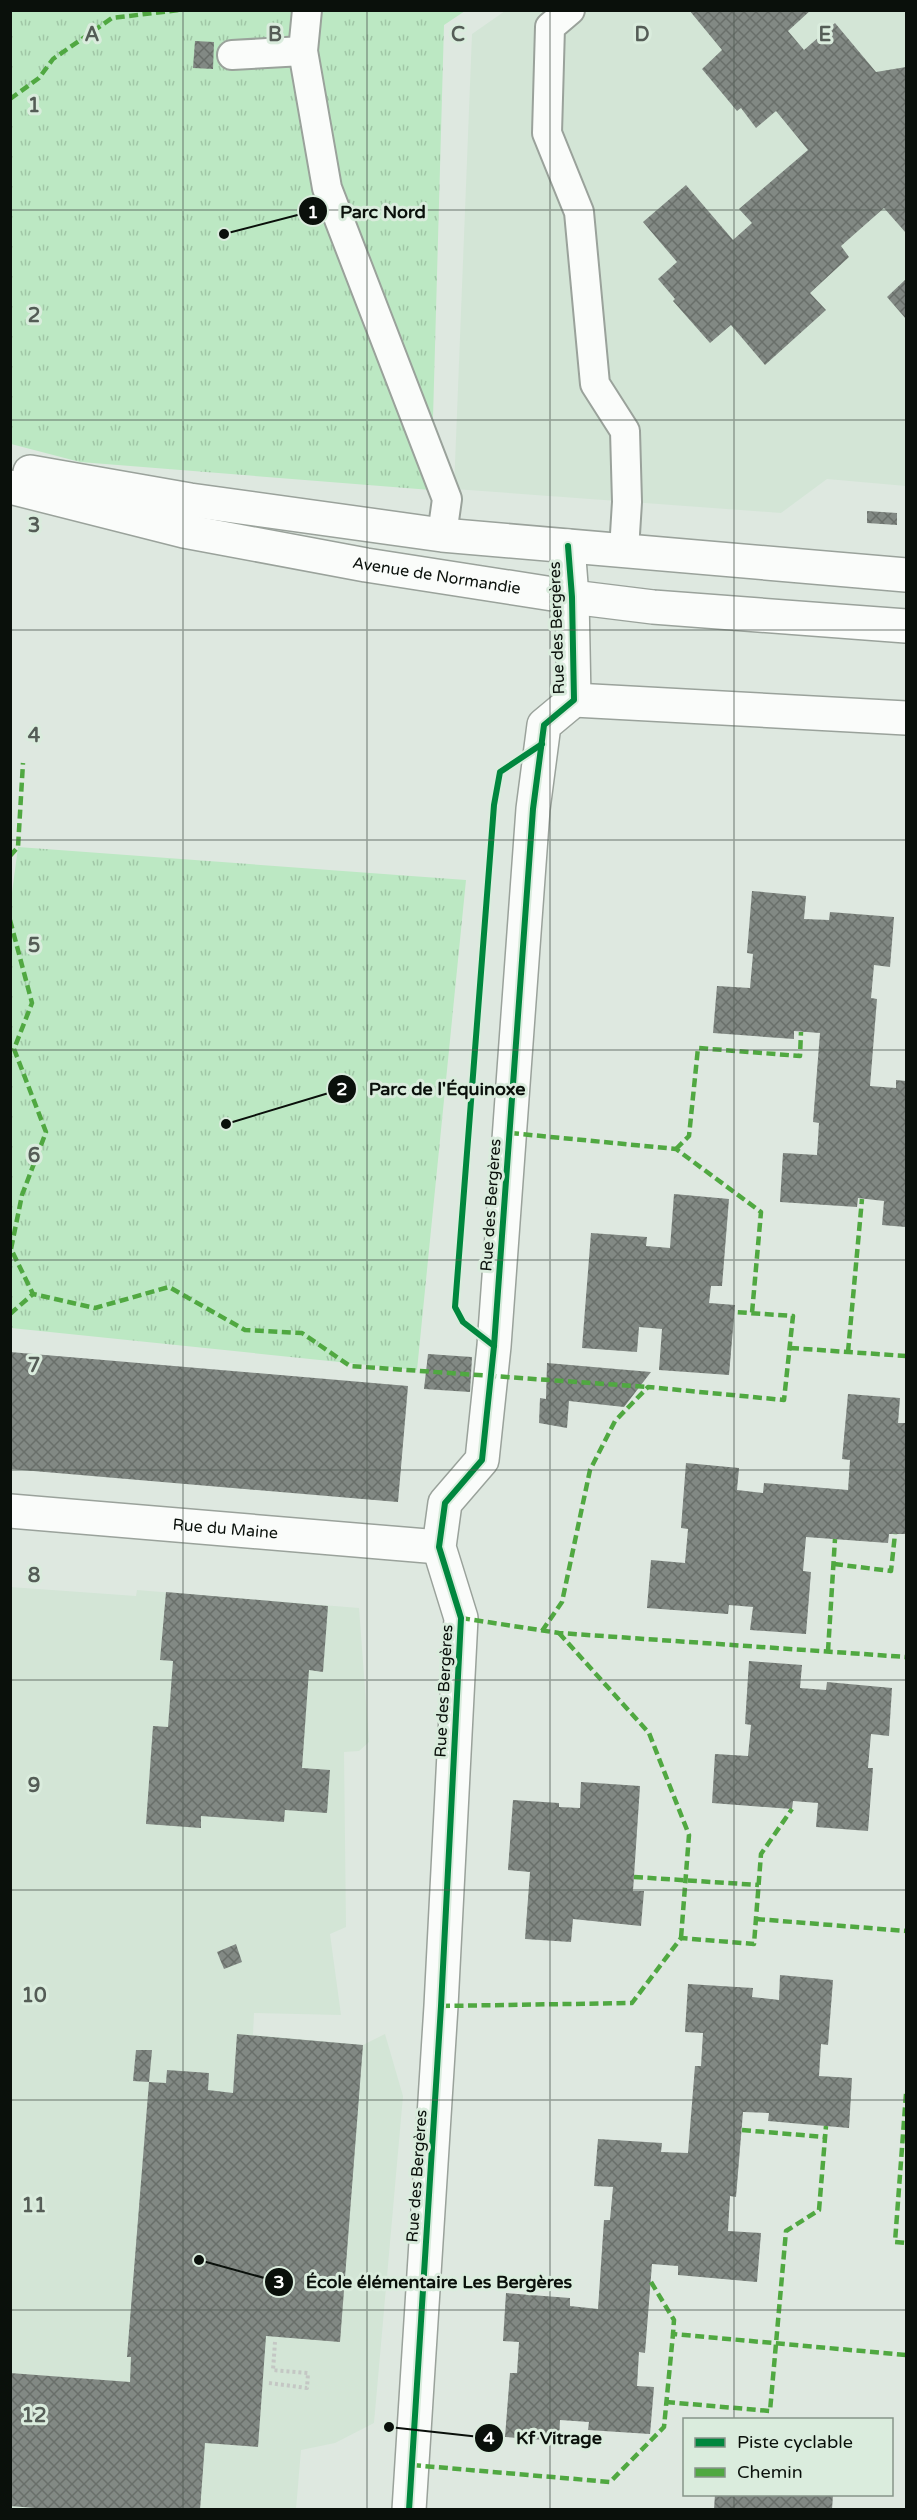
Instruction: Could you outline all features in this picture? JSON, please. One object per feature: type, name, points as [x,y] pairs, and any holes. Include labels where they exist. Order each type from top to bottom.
[{"type":"street","points":[[10,468],[190,500],[442,536],[906,574]]},
{"type":"street","name":"Avenue de Normandie","points":[[10,487],[195,533],[366,565],[572,597],[653,607],[906,626]]},
{"type":"street","name":"Rue des Bergères","points":[[409,2510],[441,2006],[461,1618],[439,1546],[445,1503],[482,1460],[494,1346],[533,809],[544,725],[574,700],[572,597],[568,546]]},
{"type":"street","points":[[574,700],[906,718]]},
{"type":"street","name":"Rue du Maine","points":[[10,1511],[439,1546]]},
{"type":"lane","points":[[306,10],[303,51],[327,188],[447,499],[442,536]]},
{"type":"lane","points":[[570,10],[550,27],[548,133],[579,212],[595,384],[625,431],[627,502],[624,550]]},
{"type":"lane","points":[[232,55],[303,51]]},
{"type":"path","points":[[269,2383],[307,2388],[308,2373],[273,2370],[275,2342]]},
{"type":"shaded area","points":[[505,11],[906,11],[906,486],[827,479],[781,513],[454,489],[472,34]]},
{"type":"shaded area","points":[[10,1587],[136,1596],[137,1590],[359,1608],[369,1742],[359,1751],[344,1752],[346,1927],[330,1934],[341,2015],[254,2013],[253,2035],[363,2045],[385,2034],[403,2096],[374,2423],[335,2443],[301,2450],[296,2509],[11,2509]]},
{"type":"green space","points":[[10,11],[465,11],[444,25],[431,490],[80,462],[11,444]]},
{"type":"green space","points":[[18,847],[466,880],[417,1370],[11,1328],[10,908]]},
{"type":"building","points":[[689,10],[811,10],[788,31],[804,50],[835,23],[876,72],[906,67],[906,233],[884,208],[841,246],[849,257],[810,293],[826,310],[765,365],[731,325],[710,343],[673,301],[675,299],[658,279],[677,262],[643,222],[686,185],[733,240],[752,223],[739,209],[808,150],[776,111],[756,128],[741,108],[737,111],[702,69],[722,50]]},
{"type":"building","points":[[195,41],[214,42],[213,69],[193,68]]},
{"type":"building","points":[[906,279],[906,319],[887,297]]},
{"type":"building","points":[[867,511],[897,513],[897,525],[867,523]]},
{"type":"building","points":[[752,891],[806,896],[804,919],[829,920],[830,912],[894,917],[890,967],[874,965],[871,998],[877,999],[870,1086],[896,1088],[896,1080],[906,1081],[906,1227],[882,1225],[884,1201],[858,1198],[857,1207],[780,1202],[783,1153],[817,1155],[819,1123],[813,1122],[820,1033],[794,1031],[794,1039],[713,1033],[717,986],[750,988],[753,954],[747,953]]},
{"type":"building","points":[[674,1194],[729,1199],[722,1286],[711,1286],[709,1303],[735,1305],[729,1375],[659,1370],[662,1329],[639,1327],[637,1352],[582,1348],[591,1233],[647,1237],[646,1246],[670,1248]]},
{"type":"building","points":[[10,1352],[408,1386],[398,1502],[10,1469]]},
{"type":"building","points":[[428,1354],[472,1357],[470,1392],[424,1389]]},
{"type":"building","points":[[547,1363],[651,1372],[624,1407],[569,1401],[567,1428],[539,1423],[540,1398],[546,1399]]},
{"type":"building","points":[[848,1394],[900,1398],[898,1423],[906,1423],[906,1534],[889,1534],[888,1543],[806,1537],[803,1571],[811,1572],[806,1634],[750,1630],[753,1607],[729,1605],[728,1614],[647,1608],[651,1560],[685,1563],[688,1529],[681,1528],[686,1463],[739,1468],[737,1490],[763,1493],[764,1483],[848,1490],[850,1460],[842,1459]]},
{"type":"building","points":[[166,1592],[328,1606],[323,1672],[309,1670],[302,1768],[330,1770],[327,1813],[285,1810],[284,1822],[201,1816],[201,1828],[146,1824],[153,1726],[168,1727],[173,1661],[160,1660]]},
{"type":"building","points":[[749,1661],[802,1665],[800,1688],[826,1690],[827,1682],[892,1688],[889,1736],[871,1734],[868,1768],[873,1768],[868,1831],[816,1827],[818,1803],[793,1801],[792,1809],[712,1803],[715,1754],[748,1756],[751,1725],[745,1724]]},
{"type":"building","points":[[581,1782],[640,1786],[633,1891],[644,1891],[641,1926],[573,1919],[571,1942],[525,1939],[530,1872],[508,1870],[513,1800],[559,1803],[559,1807],[580,1808]]},
{"type":"building","points":[[236,1944],[242,1962],[224,1969],[217,1952]]},
{"type":"building","points":[[780,1975],[833,1980],[828,2045],[821,2044],[819,2076],[852,2078],[849,2128],[768,2121],[769,2113],[743,2112],[736,2197],[730,2196],[728,2231],[761,2233],[757,2282],[678,2275],[678,2266],[652,2264],[645,2353],[639,2352],[637,2386],[654,2387],[650,2434],[588,2430],[589,2422],[560,2420],[559,2441],[505,2437],[510,2373],[517,2373],[519,2342],[503,2341],[506,2293],[570,2298],[570,2306],[598,2309],[604,2220],[610,2220],[613,2187],[594,2186],[598,2139],[662,2143],[661,2152],[688,2153],[695,2066],[701,2066],[703,2033],[685,2032],[688,1984],[753,1988],[752,1997],[779,2000]]},
{"type":"building","points":[[237,2034],[363,2045],[340,2342],[266,2336],[258,2447],[205,2443],[200,2510],[58,2510],[10,2506],[10,2373],[130,2382],[131,2357],[127,2357],[149,2082],[166,2083],[167,2070],[209,2073],[208,2090],[233,2093]]},
{"type":"building","points":[[136,2050],[152,2050],[149,2082],[133,2081]]},
{"type":"building","points":[[715,2496],[833,2496],[832,2510],[714,2510]]},
{"type":"marked path","points":[[10,99],[39,78],[53,59],[112,18],[179,10]]},
{"type":"marked path","points":[[10,856],[18,847],[23,763]]},
{"type":"marked path","points":[[10,920],[32,1003],[14,1049],[46,1132],[22,1195],[11,1249],[33,1294],[95,1308],[169,1287],[245,1330],[302,1333],[350,1366],[648,1387]]},
{"type":"marked path","points":[[676,1149],[689,1136],[698,1048],[800,1056],[801,1032]]},
{"type":"marked path","points":[[510,1133],[676,1149],[761,1212],[752,1313]]},
{"type":"marked path","points":[[848,1352],[862,1199]]},
{"type":"marked path","points":[[10,1314],[33,1294]]},
{"type":"marked path","points":[[542,1631],[562,1602],[590,1470],[615,1421],[648,1387],[784,1400],[793,1316],[734,1312]]},
{"type":"marked path","points":[[790,1348],[906,1356]]},
{"type":"marked path","points":[[834,1564],[891,1571],[895,1534]]},
{"type":"marked path","points":[[828,1651],[835,1539]]},
{"type":"marked path","points":[[461,1618],[559,1633],[906,1657]]},
{"type":"marked path","points":[[559,1633],[649,1733],[689,1835],[681,1938]]},
{"type":"marked path","points":[[441,2006],[632,2003],[681,1938],[754,1944],[761,1854],[792,1809]]},
{"type":"marked path","points":[[634,1877],[759,1885]]},
{"type":"marked path","points":[[756,1919],[906,1931]]},
{"type":"marked path","points":[[906,2094],[895,2242],[906,2243]]},
{"type":"marked path","points":[[666,2402],[770,2411],[786,2231],[819,2210],[826,2126]]},
{"type":"marked path","points":[[742,2130],[825,2137]]},
{"type":"marked path","points":[[651,2282],[674,2320],[673,2334]]},
{"type":"marked path","points":[[412,2465],[610,2482],[664,2427],[673,2334],[906,2355]]},
{"type":"cycle path","points":[[409,2510],[441,2006],[461,1618],[439,1547],[445,1503],[482,1460],[494,1346],[533,809],[544,725],[574,700],[572,597],[568,546]]},
{"type":"cycle path","points":[[494,1346],[463,1322],[455,1307],[494,805],[500,772],[542,744]]},
{"type":"place","name":"Parc Nord","points":[[224,234]]},
{"type":"place","name":"Parc de l'Équinoxe","points":[[226,1124]]},
{"type":"place","name":"École élémentaire Les Bergères","points":[[199,2260]]},
{"type":"place","name":"Kf Vitrage","points":[[389,2427]]}]
